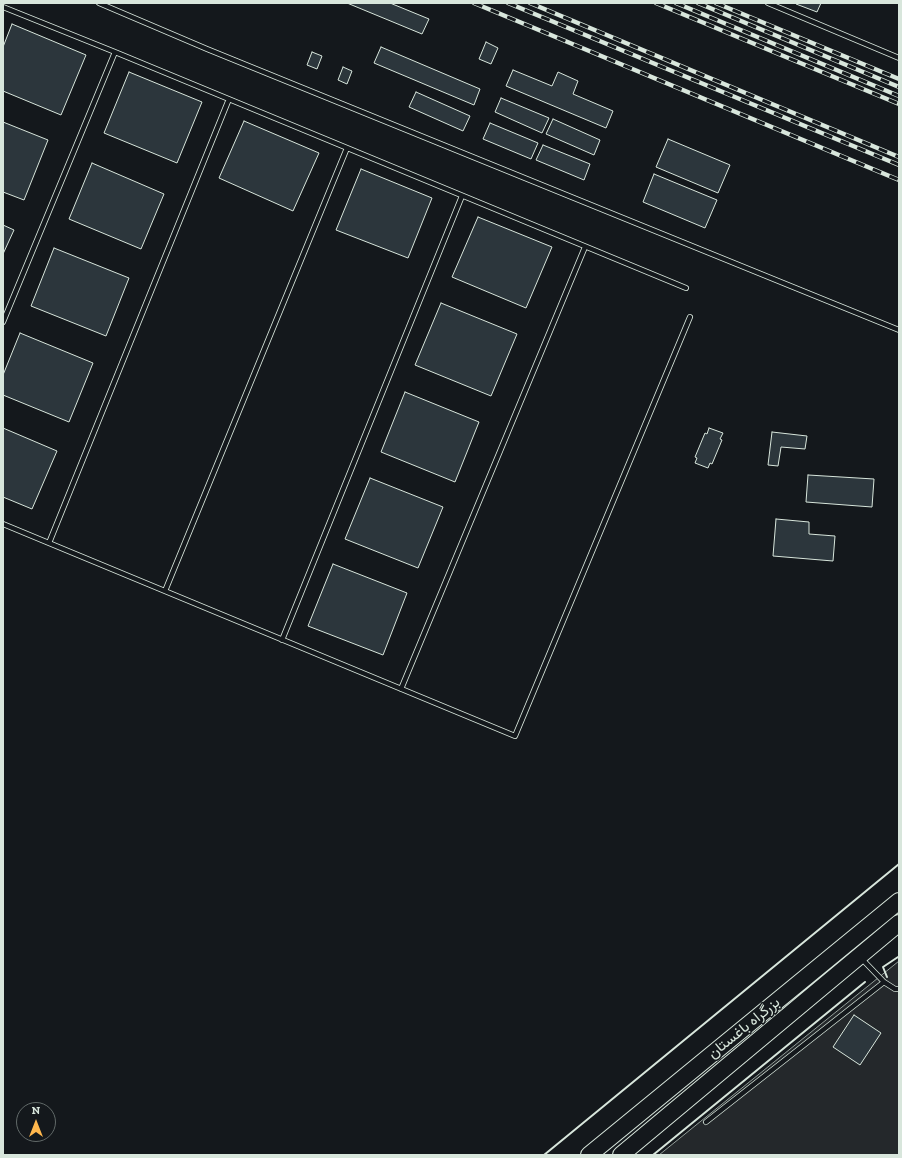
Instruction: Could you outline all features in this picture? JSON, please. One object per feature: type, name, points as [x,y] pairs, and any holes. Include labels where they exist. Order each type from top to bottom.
[{"type":"highway","name":"بزرگراه باغستان","points":[[589,1155],[899,900]]},
{"type":"highway","name":"بزرگراه باغستان","points":[[621,1155],[899,923]]},
{"type":"lane","points":[[99,3],[207,49],[899,330]]},
{"type":"lane","points":[[768,3],[899,58]]},
{"type":"lane","points":[[3,7],[686,288]]},
{"type":"lane","points":[[3,322],[115,52]]},
{"type":"lane","points":[[49,543],[229,99]]},
{"type":"lane","points":[[165,591],[347,148]]},
{"type":"lane","points":[[282,640],[462,196]]},
{"type":"lane","points":[[401,689],[585,247]]},
{"type":"lane","points":[[3,524],[515,736],[690,317]]},
{"type":"lane","points":[[859,956],[884,982],[895,989],[899,989]]},
{"type":"lane","points":[[706,1122],[884,982]]},
{"type":"shaded area","points":[[899,961],[899,1155],[659,1155]]},
{"type":"building","points":[[347,3],[390,3],[429,19],[422,34]]},
{"type":"building","points":[[821,3],[817,12],[796,4]]},
{"type":"building","points":[[12,24],[86,55],[61,115],[3,91],[3,47]]},
{"type":"building","points":[[486,42],[498,48],[491,64],[479,59]]},
{"type":"building","points":[[381,47],[480,89],[474,105],[374,63]]},
{"type":"building","points":[[312,52],[322,56],[317,69],[307,65]]},
{"type":"building","points":[[343,67],[352,71],[347,84],[338,80]]},
{"type":"building","points":[[513,70],[552,86],[558,72],[578,81],[573,94],[613,111],[606,128],[506,86]]},
{"type":"building","points":[[129,72],[202,102],[177,163],[104,133]]},
{"type":"building","points":[[416,92],[470,116],[463,131],[409,107]]},
{"type":"building","points":[[501,98],[549,118],[542,133],[495,112]]},
{"type":"building","points":[[553,119],[600,140],[594,155],[546,134]]},
{"type":"building","points":[[244,121],[319,153],[293,211],[219,178]]},
{"type":"building","points":[[3,122],[48,140],[24,200],[3,192]]},
{"type":"building","points":[[490,123],[538,143],[531,159],[483,139]]},
{"type":"building","points":[[668,139],[730,165],[718,193],[656,167]]},
{"type":"building","points":[[543,145],[590,164],[584,180],[536,160]]},
{"type":"building","points":[[92,163],[164,194],[141,249],[69,219]]},
{"type":"building","points":[[361,169],[432,198],[408,258],[336,230]]},
{"type":"building","points":[[654,174],[717,200],[705,228],[643,202]]},
{"type":"building","points":[[478,217],[552,247],[526,308],[452,277]]},
{"type":"building","points":[[3,225],[14,230],[3,254]]},
{"type":"building","points":[[54,248],[129,278],[106,336],[31,306]]},
{"type":"building","points":[[441,303],[517,334],[491,396],[415,365]]},
{"type":"building","points":[[20,333],[93,363],[69,422],[3,395],[3,375]]},
{"type":"building","points":[[405,392],[479,422],[455,482],[381,452]]},
{"type":"building","points":[[3,428],[57,451],[32,509],[3,497]]},
{"type":"building","points":[[709,428],[723,433],[720,439],[722,440],[712,464],[710,463],[708,468],[695,463],[697,458],[695,457],[705,433],[707,434]]},
{"type":"building","points":[[772,432],[807,436],[805,449],[781,447],[778,466],[768,465]]},
{"type":"building","points":[[808,475],[874,479],[872,507],[806,502]]},
{"type":"building","points":[[370,478],[443,507],[418,568],[345,539]]},
{"type":"building","points":[[776,519],[809,522],[809,534],[835,536],[833,561],[773,556]]},
{"type":"building","points":[[333,564],[407,593],[383,655],[308,626]]},
{"type":"building","points":[[854,1015],[881,1033],[860,1065],[833,1047]]},
{"type":"railway","points":[[474,3],[899,180]]},
{"type":"railway","points":[[508,3],[899,165]]},
{"type":"railway","points":[[530,3],[899,157]]},
{"type":"railway","points":[[656,3],[899,104]]},
{"type":"railway","points":[[676,3],[899,96]]},
{"type":"railway","points":[[698,3],[899,87]]},
{"type":"railway","points":[[716,3],[899,79]]},
{"type":"wall","points":[[544,1155],[899,864]]},
{"type":"wall","points":[[887,977],[883,967],[898,957]]},
{"type":"wall","points":[[653,1155],[865,982]]}]
